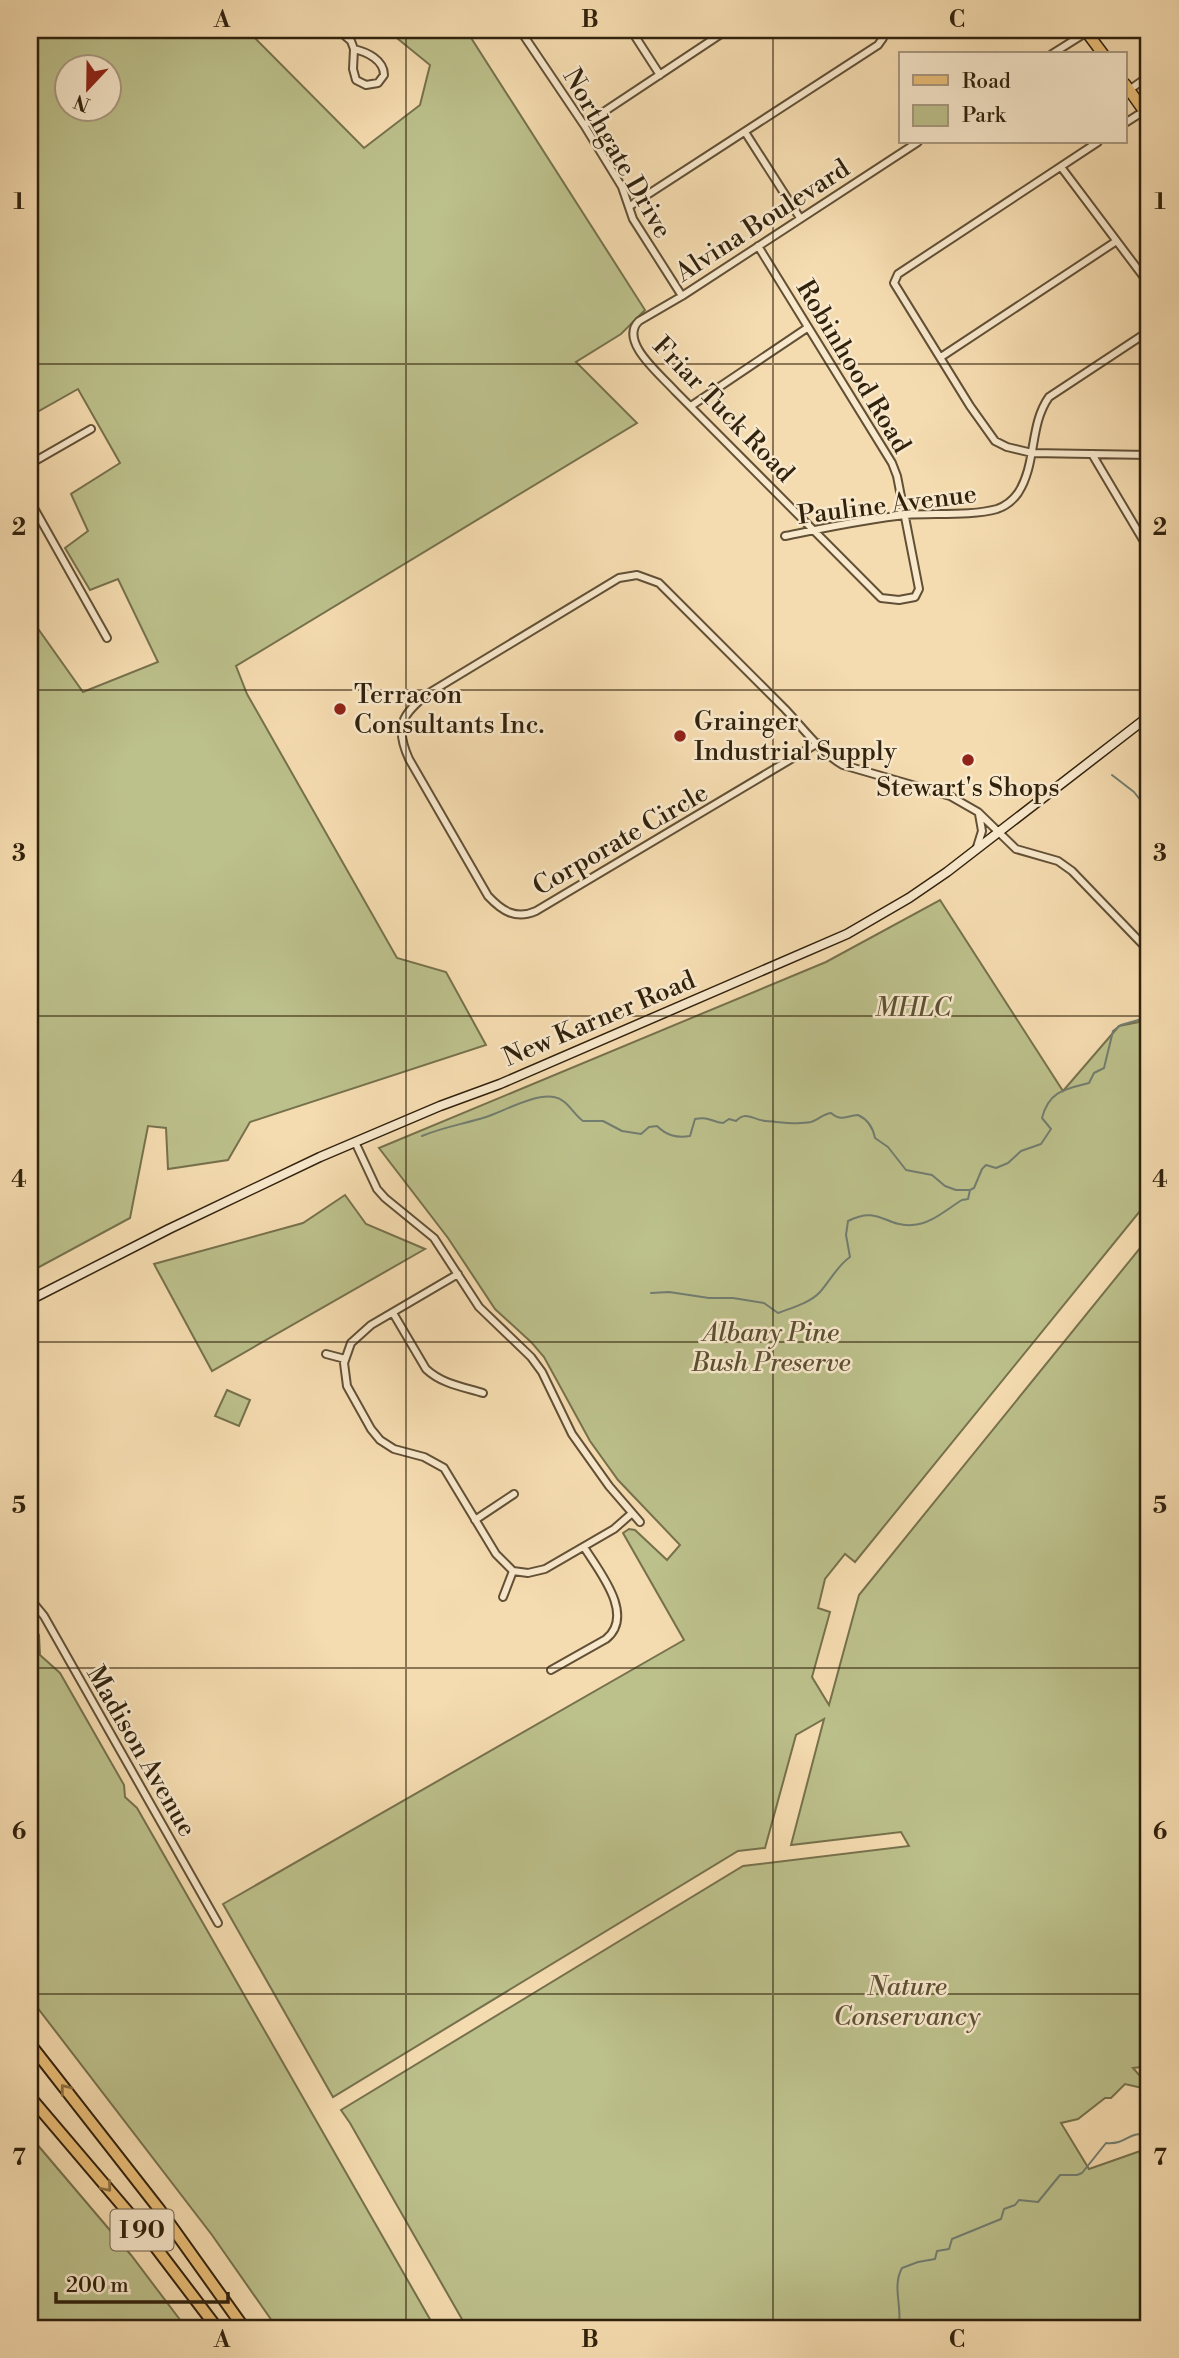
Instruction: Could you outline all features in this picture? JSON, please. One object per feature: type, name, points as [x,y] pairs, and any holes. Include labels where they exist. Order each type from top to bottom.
[{"type":"highway","name":"I 90","points":[[30,2044],[153,2201],[244,2328]]},
{"type":"highway","name":"I 90","points":[[30,2096],[131,2217],[217,2328]]},
{"type":"main road","points":[[1086,31],[1102,52]]},
{"type":"main road","points":[[1127,87],[1143,110]]},
{"type":"main road","name":"New Karner Road","points":[[30,1300],[169,1229],[355,1142],[500,1084],[828,944],[916,893],[1149,716]]},
{"type":"street","points":[[338,30],[351,41],[355,49],[353,69],[356,80],[366,85],[378,83],[384,75],[382,65],[366,52],[355,49]]},
{"type":"street","name":"Northgate Drive","points":[[520,30],[622,187],[633,219],[682,296]]},
{"type":"street","points":[[631,30],[660,75]]},
{"type":"street","points":[[584,125],[727,30]]},
{"type":"street","points":[[630,206],[878,45],[883,38],[883,30]]},
{"type":"street","points":[[1055,52],[1086,31]]},
{"type":"street","points":[[1127,87],[1149,76]]},
{"type":"street","points":[[1126,122],[1143,110],[1149,92]]},
{"type":"street","points":[[745,132],[800,218]]},
{"type":"street","name":"Alvina Boulevard","points":[[632,335],[639,321],[682,296],[915,144]]},
{"type":"street","points":[[1095,144],[898,274],[894,279],[895,286],[995,441],[1032,453],[1149,455]]},
{"type":"street","points":[[1061,167],[1149,284]]},
{"type":"street","points":[[941,357],[1115,242]]},
{"type":"street","name":"Robinhood Road","points":[[758,246],[892,463],[897,476],[918,593],[912,598],[899,600],[881,598]]},
{"type":"street","points":[[691,406],[807,328]]},
{"type":"street","name":"Pauline Avenue","points":[[785,536],[905,515],[987,510],[1005,505],[1020,489],[1032,453],[1042,407],[1049,397],[1149,331]]},
{"type":"street","name":"Friar Tuck Road","points":[[632,335],[644,357],[881,598]]},
{"type":"street","points":[[30,464],[91,429]]},
{"type":"street","points":[[1092,454],[1149,550]]},
{"type":"street","points":[[30,501],[107,638]]},
{"type":"street","name":"Corporate Circle","points":[[818,743],[536,911],[522,915],[507,912],[488,897],[409,759],[402,744],[401,730],[404,715],[429,693],[619,578],[637,575],[659,583],[818,743],[835,761],[939,792],[963,802],[978,812],[1016,849],[1058,861],[1072,871],[1149,951]]},
{"type":"street","points":[[975,850],[982,831],[978,812]]},
{"type":"street","points":[[355,1142],[377,1189],[393,1206],[433,1238],[479,1307],[531,1357],[542,1372],[572,1434],[631,1514],[640,1522]]},
{"type":"street","points":[[458,1274],[393,1312],[358,1335],[351,1343],[343,1370],[347,1386],[371,1429],[380,1440],[394,1449],[424,1457],[444,1468],[496,1554],[513,1571],[528,1573],[545,1569],[614,1529],[631,1514]]},
{"type":"street","points":[[393,1312],[432,1375],[446,1382],[483,1392]]},
{"type":"street","points":[[326,1354],[345,1359]]},
{"type":"street","points":[[475,1520],[514,1494]]},
{"type":"street","points":[[551,1670],[606,1639],[616,1624],[617,1605],[584,1547]]},
{"type":"street","points":[[503,1597],[513,1571]]},
{"type":"street","name":"Madison Avenue","points":[[30,1599],[44,1616],[218,1923]]},
{"type":"green space","points":[[30,30],[247,30],[364,148],[420,105],[430,65],[387,30],[466,30],[645,310],[621,334],[576,362],[637,423],[236,666],[247,694],[397,958],[446,972],[486,1045],[250,1122],[228,1160],[168,1169],[166,1128],[148,1126],[130,1218],[30,1272],[30,633],[34,623],[83,692],[158,662],[118,579],[90,590],[65,548],[88,531],[71,494],[120,463],[78,389],[30,416]]},
{"type":"green space","points":[[940,900],[1063,1091],[1119,1026],[1149,1020],[1149,1224],[1140,1211],[855,1562],[845,1554],[825,1579],[818,1608],[830,1612],[812,1677],[829,1705],[859,1595],[1149,1237],[1149,2066],[1133,2068],[1149,2086],[1147,2089],[1125,2084],[1111,2098],[1105,2098],[1078,2119],[1061,2123],[1089,2169],[1149,2148],[1149,2328],[467,2328],[341,2110],[743,1866],[909,1846],[901,1832],[791,1845],[824,1719],[796,1735],[765,1848],[738,1851],[333,2097],[223,1904],[684,1640],[623,1533],[629,1529],[635,1530],[667,1560],[680,1545],[618,1480],[590,1441],[544,1357],[495,1309],[448,1238],[379,1148],[826,962]]},
{"type":"green space","points":[[345,1195],[366,1224],[425,1249],[212,1371],[154,1264],[303,1223]]},
{"type":"green space","points":[[227,1390],[250,1400],[239,1426],[215,1416]]},
{"type":"green space","points":[[30,1619],[39,1635],[40,1655],[60,1673],[124,1785],[125,1797],[137,1808],[435,2328],[277,2328],[212,2235],[30,1998]]},
{"type":"green space","points":[[30,2136],[131,2255],[184,2325],[177,2328],[30,2328]]},
{"type":"waterway","points":[[1112,775],[1134,792],[1149,811]]},
{"type":"waterway","points":[[651,1293],[733,1298],[764,1303],[778,1313],[806,1302],[820,1292],[850,1257],[846,1235],[848,1221],[867,1215],[903,1225],[919,1224],[968,1199],[970,1190],[974,1188],[986,1165],[996,1168],[1008,1163],[1021,1151],[1041,1144],[1051,1129],[1042,1118],[1049,1102],[1065,1090],[1089,1083],[1094,1073],[1104,1068],[1113,1031],[1121,1025],[1149,1017]]},
{"type":"waterway","points":[[422,1136],[547,1096],[559,1098],[583,1121],[603,1121],[622,1131],[641,1134],[649,1127],[657,1126],[672,1136],[681,1137],[690,1136],[695,1119],[700,1118],[723,1123],[746,1116],[766,1121],[800,1123],[814,1121],[831,1113],[841,1118],[858,1115],[867,1121],[875,1138],[888,1147],[906,1170],[932,1175],[945,1186],[956,1190],[969,1190]]},
{"type":"waterway","points":[[895,2328],[899,2325],[900,2318],[897,2289],[902,2268],[935,2259],[937,2251],[949,2249],[952,2239],[1001,2219],[1004,2209],[1015,2205],[1019,2200],[1038,2202],[1060,2175],[1082,2173],[1106,2143],[1119,2142],[1137,2134],[1149,2135]]},
{"type":"place","name":"Terracon Consultants Inc.","points":[[340,709]]},
{"type":"place","name":"Grainger Industrial Supply","points":[[680,736]]},
{"type":"place","name":"Stewart's Shops","points":[[968,760]]},
{"type":"park label","name":"MHLC","points":[[913,1007]]},
{"type":"park label","name":"Albany Pine Bush Preserve","points":[[771,1347]]},
{"type":"park label","name":"Nature Conservancy","points":[[907,2001]]}]
